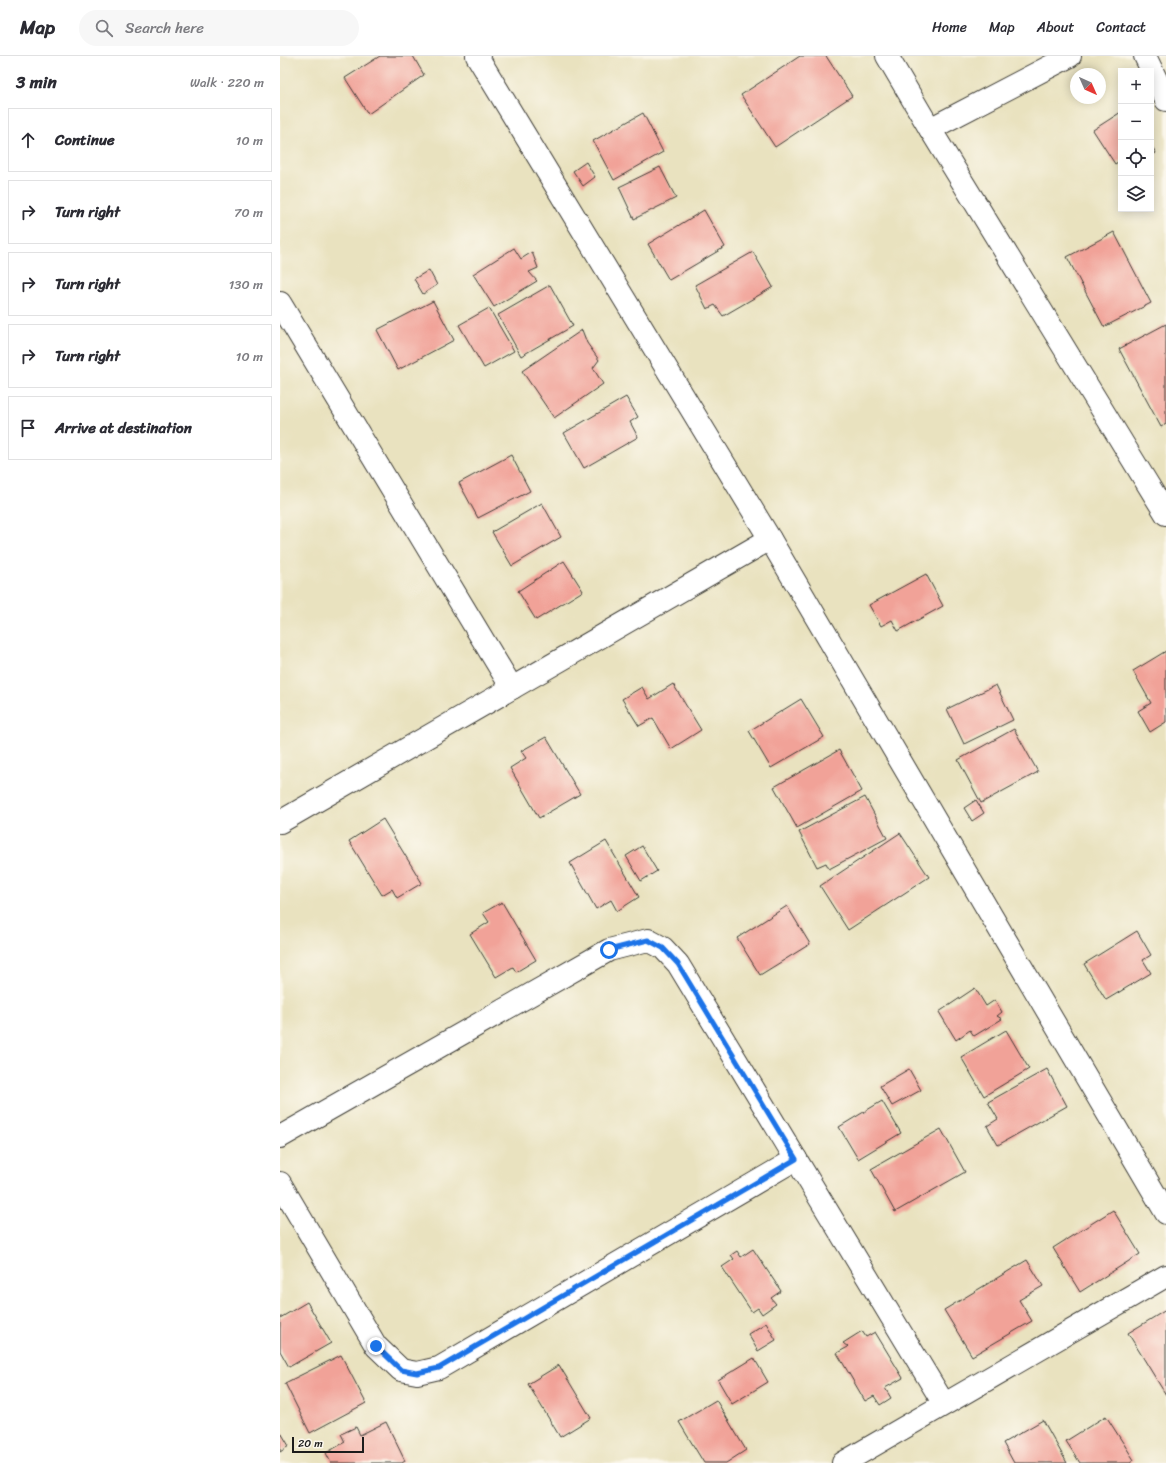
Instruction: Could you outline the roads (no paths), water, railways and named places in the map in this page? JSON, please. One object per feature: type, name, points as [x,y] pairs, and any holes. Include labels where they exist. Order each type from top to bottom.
[{"type":"street","points":[[477,56],[770,540],[1166,1213]]},
{"type":"street","points":[[887,56],[930,129],[1166,514]]},
{"type":"street","points":[[930,129],[1070,56]]},
{"type":"street","points":[[1145,56],[1166,100]]},
{"type":"street","points":[[280,303],[512,688]]},
{"type":"street","points":[[280,822],[770,540]]},
{"type":"street","points":[[280,1137],[609,950],[648,940],[663,948],[678,964],[944,1404]]},
{"type":"street","points":[[280,1183],[376,1346],[401,1370],[417,1373],[439,1368],[796,1159]]},
{"type":"street","points":[[843,1463],[1166,1276]]}]
